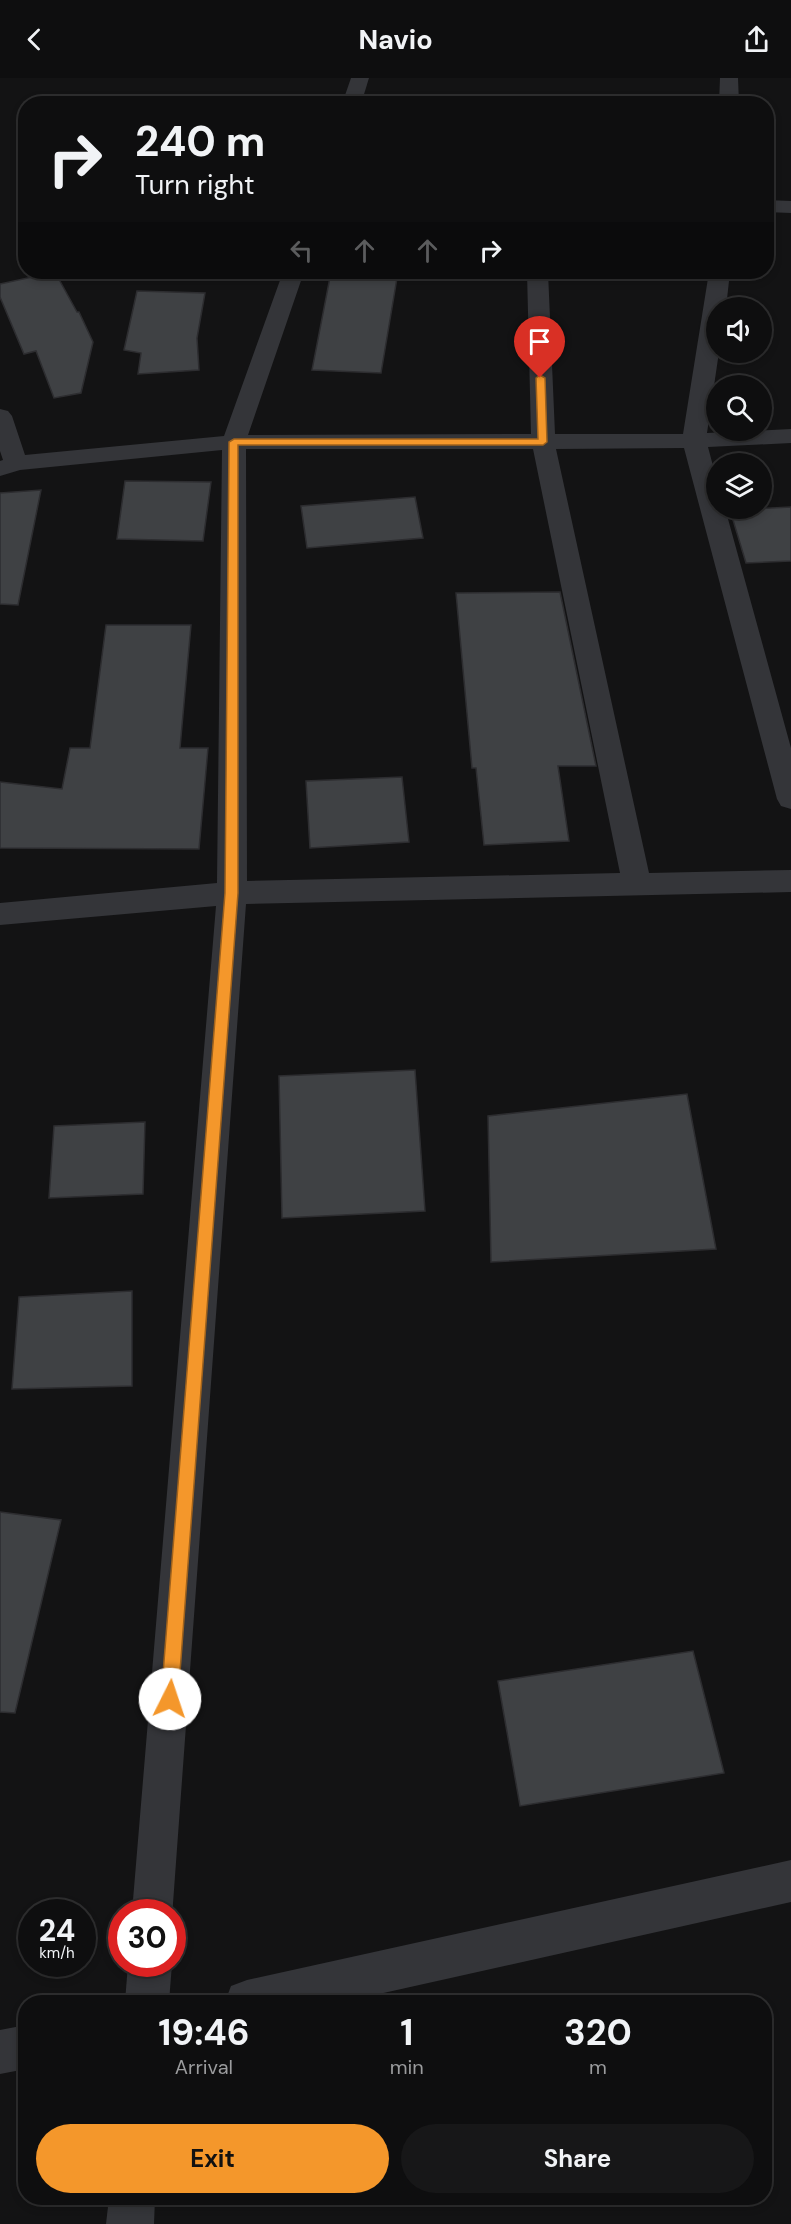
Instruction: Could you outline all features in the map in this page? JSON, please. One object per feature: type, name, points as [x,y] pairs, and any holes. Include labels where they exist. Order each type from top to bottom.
[{"type":"street","points":[[354,96],[360,78]]},
{"type":"street","points":[[729,78],[729,96]]},
{"type":"street","points":[[774,206],[791,207]]},
{"type":"street","points":[[154,1899],[232,893],[234,442],[291,279]]},
{"type":"street","points":[[537,279],[543,442],[637,884]]},
{"type":"street","points":[[719,279],[694,441],[791,800]]},
{"type":"street","points":[[0,416],[8,466],[234,442],[694,441],[791,436]]},
{"type":"street","points":[[0,914],[232,893],[791,881]]},
{"type":"street","points":[[278,1995],[791,1881]]},
{"type":"street","points":[[148,1995],[149,1977]]},
{"type":"street","points":[[0,2052],[18,2049]]},
{"type":"street","points":[[130,2224],[131,2205]]},
{"type":"building","points":[[23,279],[59,279],[79,312],[93,342],[81,393],[54,398],[36,351],[24,354],[0,297],[0,284]]},
{"type":"building","points":[[330,279],[397,279],[381,373],[312,370]]},
{"type":"building","points":[[137,291],[205,293],[197,338],[199,370],[138,374],[141,353],[124,350]]},
{"type":"building","points":[[125,481],[211,482],[203,541],[117,539]]},
{"type":"building","points":[[41,490],[18,605],[0,604],[0,493]]},
{"type":"building","points":[[415,497],[423,538],[307,548],[301,506]]},
{"type":"building","points":[[791,507],[791,561],[746,563],[733,519],[772,519],[772,508]]},
{"type":"building","points":[[560,592],[596,766],[558,766],[569,841],[484,845],[476,768],[472,768],[456,593]]},
{"type":"building","points":[[106,625],[191,625],[180,748],[208,748],[199,849],[0,848],[0,782],[62,789],[70,748],[90,748]]},
{"type":"building","points":[[402,777],[409,842],[310,848],[306,781]]},
{"type":"building","points":[[415,1070],[425,1211],[282,1218],[279,1076]]},
{"type":"building","points":[[687,1094],[716,1249],[491,1262],[488,1116]]},
{"type":"building","points":[[145,1122],[143,1194],[49,1198],[54,1126]]},
{"type":"building","points":[[132,1291],[132,1386],[12,1389],[19,1297]]},
{"type":"building","points":[[0,1512],[61,1520],[15,1713],[0,1712]]},
{"type":"building","points":[[693,1651],[724,1773],[520,1806],[498,1681]]},
{"type":"route","points":[[170,1699],[232,893],[234,442],[543,442],[540,378]]}]
